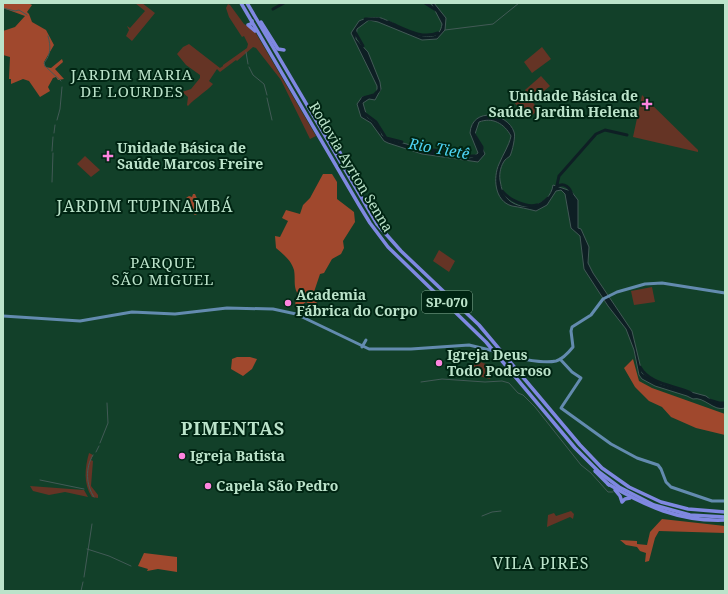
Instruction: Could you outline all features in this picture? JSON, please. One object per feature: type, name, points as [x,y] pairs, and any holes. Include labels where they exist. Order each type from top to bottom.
[{"type":"highway","name":"Rodovia Ayrton Senna","points":[[241,3],[252,22],[252,24],[248,25],[255,30],[273,58],[359,205],[380,236],[486,342],[582,456],[619,487],[649,503],[690,515],[725,517]]},
{"type":"highway","name":"Rodovia Ayrton Senna","points":[[247,3],[377,224],[389,239],[479,326],[580,445],[602,468],[629,487],[661,502],[688,509],[725,512]]},
{"type":"highway","points":[[253,13],[278,49],[284,50]]},
{"type":"highway","points":[[334,140],[358,192]]},
{"type":"highway","points":[[582,456],[619,494],[622,502],[626,498],[633,499]]},
{"type":"highway","points":[[608,484],[633,499],[676,515],[705,520],[725,520]]},
{"type":"main road","points":[[3,316],[80,321],[132,312],[175,314],[227,308],[273,309],[296,314],[362,347],[382,350],[466,345],[516,357],[549,361],[560,359],[573,347],[572,327],[591,315],[603,299],[612,294],[640,286],[658,283],[682,285],[725,293]]},
{"type":"main road","points":[[362,347],[366,340]]},
{"type":"main road","points":[[560,359],[572,372],[581,378],[561,408],[587,425],[611,444],[637,458],[658,465],[662,469],[666,482],[671,487],[712,501],[725,502]]},
{"type":"shaded area","points":[[3,3],[28,3],[32,5],[27,12],[32,22],[46,30],[54,45],[44,62],[45,67],[51,68],[62,59],[63,62],[55,69],[64,79],[58,80],[56,77],[53,78],[48,87],[50,91],[40,97],[29,81],[23,79],[11,84],[11,79],[9,79],[10,57],[3,55],[3,31],[15,27],[25,16],[3,8]]},
{"type":"shaded area","points":[[135,3],[142,3],[155,13],[132,41],[126,36],[129,30],[127,26],[130,28],[145,11]]},
{"type":"shaded area","name":"Rio Tietê","points":[[431,3],[434,3],[446,18],[445,30],[437,39],[422,40],[378,22],[369,20],[357,29],[356,39],[368,52],[380,82],[381,89],[375,100],[369,99],[363,103],[367,117],[379,125],[382,135],[388,139],[429,150],[458,154],[469,158],[478,153],[470,133],[472,124],[483,116],[490,115],[505,120],[514,132],[514,137],[513,148],[510,156],[504,162],[500,172],[501,184],[505,195],[512,202],[519,205],[534,206],[546,199],[551,193],[553,185],[571,191],[578,200],[578,228],[581,229],[589,247],[588,263],[593,273],[632,331],[642,373],[661,384],[706,396],[717,403],[725,403],[725,408],[717,408],[701,400],[693,399],[655,386],[642,379],[639,375],[634,350],[626,329],[608,306],[584,269],[580,236],[571,228],[565,194],[561,190],[556,191],[547,205],[536,211],[512,206],[506,203],[498,194],[496,188],[497,169],[511,136],[505,128],[493,121],[488,120],[479,122],[475,134],[485,154],[478,162],[422,154],[388,143],[384,141],[371,123],[361,117],[357,104],[362,97],[372,96],[377,93],[377,86],[351,33],[359,21],[367,18],[381,18],[414,33],[424,36],[432,36],[439,32],[442,24]]},
{"type":"shaded area","points":[[228,4],[244,24],[254,30],[316,136],[310,139],[281,80],[256,48],[253,47],[237,61],[236,60],[220,72],[217,69],[209,81],[213,84],[188,106],[187,105],[188,97],[182,92],[191,89],[200,78],[200,75],[186,65],[177,54],[183,47],[189,44],[220,68],[247,48],[248,44],[244,36],[242,37],[229,17],[226,8]]},
{"type":"shaded area","points":[[542,47],[551,59],[532,73],[524,62]]},
{"type":"shaded area","points":[[541,76],[550,86],[533,100],[525,90]]},
{"type":"shaded area","points":[[524,92],[539,110],[528,118],[513,101]]},
{"type":"shaded area","points":[[642,95],[698,150],[698,152],[633,137]]},
{"type":"shaded area","points":[[85,156],[100,170],[91,177],[77,164]]},
{"type":"shaded area","points":[[323,174],[332,174],[337,182],[337,199],[354,212],[355,222],[343,241],[344,248],[341,254],[332,259],[324,273],[320,274],[314,292],[317,299],[316,308],[306,302],[299,307],[295,306],[296,298],[301,297],[295,288],[293,266],[289,260],[276,248],[275,236],[280,237],[288,221],[282,218],[286,210],[300,214],[303,205],[310,198]]},
{"type":"shaded area","points":[[193,194],[195,194],[199,203],[194,209],[197,214],[195,215],[186,208],[184,202],[187,201],[186,198],[189,196],[192,197]]},
{"type":"shaded area","points":[[439,250],[455,261],[449,272],[433,261]]},
{"type":"shaded area","points":[[652,287],[655,302],[634,305],[631,291]]},
{"type":"shaded area","points":[[237,357],[250,357],[257,359],[252,369],[243,376],[231,369],[232,359]]},
{"type":"shaded area","points":[[633,359],[639,381],[652,388],[725,414],[725,435],[696,428],[671,417],[662,407],[649,401],[635,387],[624,368]]},
{"type":"shaded area","points":[[475,360],[494,367],[490,379],[471,374]]},
{"type":"shaded area","points":[[89,453],[93,455],[91,460],[93,461],[91,486],[98,495],[98,498],[92,497],[87,487],[86,470]]},
{"type":"shaded area","points":[[30,486],[84,490],[88,497],[65,492],[49,495],[33,491]]},
{"type":"shaded area","points":[[571,511],[574,514],[573,519],[570,517],[547,527],[548,515],[554,513],[556,516]]},
{"type":"shaded area","points":[[662,519],[725,526],[725,533],[659,531],[655,538],[649,561],[645,562],[646,553],[640,551],[637,547],[626,545],[620,540],[637,541],[637,544],[647,545],[650,532]]},
{"type":"shaded area","points":[[144,553],[177,557],[177,572],[158,569],[147,571],[148,569],[138,566]]},
{"type":"waterway","points":[[273,9],[284,3]]},
{"type":"waterway","name":"Rio Tietê","points":[[425,3],[436,10]]},
{"type":"waterway","points":[[445,30],[493,24],[519,3]]},
{"type":"waterway","points":[[3,8],[15,11],[19,10],[27,15]]},
{"type":"waterway","name":"Rio Tietê","points":[[365,19],[379,19]]},
{"type":"waterway","name":"Rio Tietê","points":[[388,22],[419,34],[432,35],[438,33]]},
{"type":"waterway","name":"Rio Tietê","points":[[355,32],[363,46]]},
{"type":"waterway","points":[[48,36],[50,50],[44,63],[45,66],[61,81]]},
{"type":"waterway","points":[[246,52],[248,64]]},
{"type":"waterway","points":[[249,67],[253,75],[264,84],[267,95]]},
{"type":"waterway","points":[[57,120],[60,109],[62,87]]},
{"type":"waterway","name":"Rio Tietê","points":[[363,98],[374,95],[379,90]]},
{"type":"waterway","points":[[267,98],[272,120]]},
{"type":"waterway","name":"Rio Tietê","points":[[364,113],[376,122],[386,138],[402,142]]},
{"type":"waterway","points":[[54,133],[55,125]]},
{"type":"waterway","points":[[557,185],[559,176],[596,134],[605,130],[627,135]]},
{"type":"waterway","name":"Rio Tietê","points":[[474,134],[482,147],[482,152]]},
{"type":"waterway","points":[[52,151],[53,137]]},
{"type":"waterway","name":"Rio Tietê","points":[[424,149],[467,156],[478,156]]},
{"type":"waterway","points":[[52,182],[53,153]]},
{"type":"waterway","name":"Rio Tietê","points":[[556,187],[559,185],[567,186],[572,196]]},
{"type":"waterway","name":"Rio Tietê","points":[[502,191],[513,200],[533,206],[543,203],[548,198]]},
{"type":"waterway","name":"Rio Tietê","points":[[640,367],[650,378],[691,393]]},
{"type":"waterway","points":[[421,382],[442,379],[485,382],[502,381],[509,383],[518,393],[523,395],[535,407],[581,465],[591,473],[608,492],[613,492]]},
{"type":"waterway","name":"Rio Tietê","points":[[709,400],[725,403]]},
{"type":"waterway","points":[[100,443],[108,423],[107,403]]},
{"type":"waterway","points":[[96,452],[99,446]]},
{"type":"waterway","points":[[93,455],[89,465],[88,482],[94,497]]},
{"type":"waterway","points":[[40,480],[84,489]]},
{"type":"waterway","points":[[482,516],[492,512],[501,511]]},
{"type":"waterway","points":[[84,577],[92,524]]},
{"type":"waterway","points":[[87,549],[109,556],[131,566]]},
{"type":"waterway","points":[[81,591],[83,582]]},
{"type":"place","name":"Unidade Básica de Saúde Jardim Helena","points":[[647,104]]},
{"type":"place","name":"Unidade Básica de Saúde Marcos Freire","points":[[108,156]]},
{"type":"place","name":"Academia Fábrica do Corpo","points":[[288,303]]},
{"type":"place","name":"Igreja Deus Todo Poderoso","points":[[439,363]]},
{"type":"place","name":"Igreja Batista","points":[[182,456]]},
{"type":"place","name":"Capela São Pedro","points":[[208,486]]},
{"type":"district","name":"JARDIM MARIA DE LOURDES","points":[[132,84]]},
{"type":"district","name":"JARDIM TUPINAMBÁ","points":[[145,206]]},
{"type":"district","name":"PARQUE SÃO MIGUEL","points":[[163,272]]},
{"type":"district","name":"PIMENTAS","points":[[233,429]]},
{"type":"district","name":"VILA PIRES","points":[[541,563]]}]
